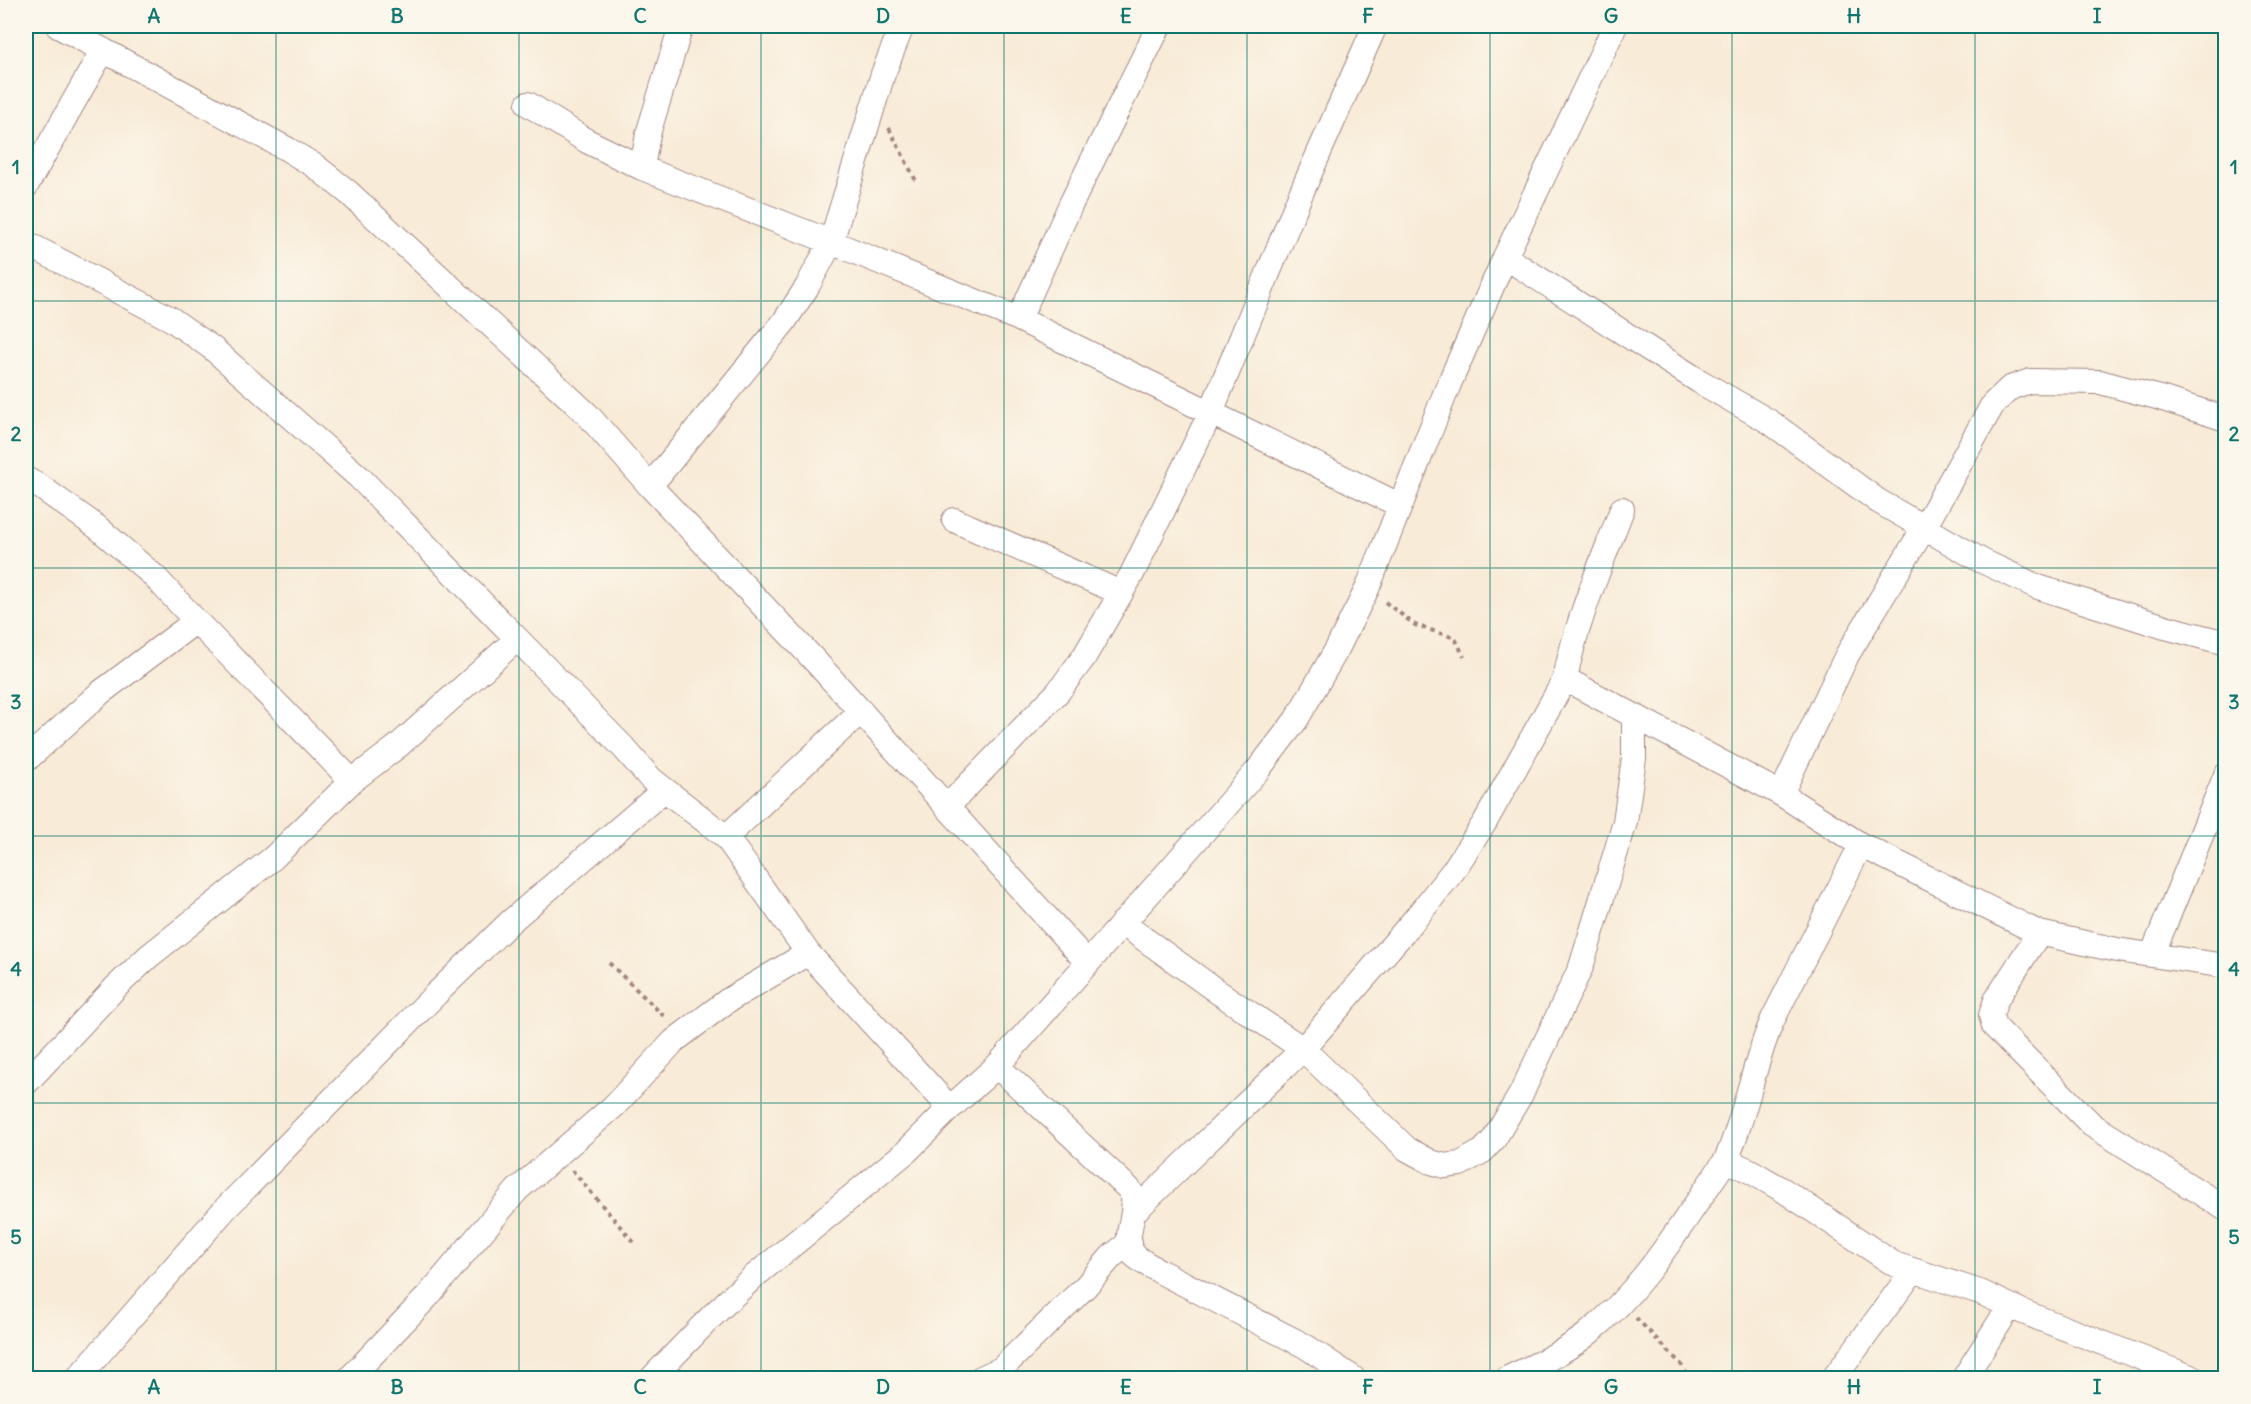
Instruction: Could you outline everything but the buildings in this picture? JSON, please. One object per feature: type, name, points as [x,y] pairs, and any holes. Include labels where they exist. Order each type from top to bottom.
[{"type":"street","points":[[58,26],[287,149],[315,166],[349,193],[587,414],[650,486],[861,711],[1087,963]]},
{"type":"street","points":[[642,168],[651,124],[681,26]]},
{"type":"street","points":[[650,486],[784,322],[807,287],[831,242],[874,101],[902,26]]},
{"type":"street","points":[[1018,319],[1070,206],[1159,26]]},
{"type":"street","points":[[947,807],[1058,692],[1084,657],[1121,593],[1211,412],[1299,198],[1374,26]]},
{"type":"street","points":[[652,1378],[751,1279],[907,1151],[997,1066],[1257,771],[1296,720],[1337,649],[1367,589],[1399,504],[1505,257],[1615,26]]},
{"type":"street","points":[[26,186],[103,50]]},
{"type":"street","points":[[528,105],[587,141],[642,168],[1018,319],[1399,504]]},
{"type":"street","points":[[26,243],[171,319],[212,348],[359,477],[479,598],[651,779],[726,837],[808,953],[950,1108]]},
{"type":"street","points":[[1505,257],[1699,381],[1770,422],[1868,494],[2009,575],[2038,587],[2226,644]]},
{"type":"street","points":[[1782,794],[1847,655],[1924,528],[1993,404],[2010,388],[2019,384],[2048,380],[2100,382],[2226,419]]},
{"type":"street","points":[[31,490],[97,527],[154,576],[352,781]]},
{"type":"street","points":[[1134,1212],[1304,1049],[1453,871],[1485,822],[1565,679],[1568,659],[1580,621],[1622,509]]},
{"type":"street","points":[[954,520],[1121,593]]},
{"type":"street","points":[[26,760],[100,693],[196,621]]},
{"type":"street","points":[[26,1083],[116,987],[149,956],[273,858],[352,781],[398,746],[517,639]]},
{"type":"street","points":[[1565,679],[1782,794],[1861,845],[2039,933],[2098,947],[2226,966]]},
{"type":"street","points":[[726,837],[861,711]]},
{"type":"street","points":[[1122,923],[1218,992],[1304,1049],[1407,1149],[1431,1162],[1460,1164],[1483,1151],[1503,1126],[1521,1095],[1581,967],[1625,822],[1634,758],[1634,716]]},
{"type":"street","points":[[2152,955],[2226,776]]},
{"type":"street","points":[[78,1378],[225,1209],[436,994],[510,922],[664,790]]},
{"type":"street","points":[[1508,1378],[1558,1354],[1585,1336],[1621,1302],[1640,1282],[1726,1160],[1734,1142],[1764,1040],[1773,1019],[1861,845]]},
{"type":"street","points":[[2039,933],[1996,1000],[1991,1015],[1994,1026],[2092,1125],[2226,1209]]},
{"type":"street","points":[[350,1378],[427,1297],[517,1190],[620,1100],[655,1059],[682,1034],[727,1001],[808,953]]},
{"type":"street","points":[[997,1066],[1129,1189],[1134,1198],[1130,1242],[1136,1256],[1159,1271],[1305,1346],[1353,1378]]},
{"type":"street","points":[[1726,1160],[1783,1190],[1894,1264],[1980,1292],[2193,1378]]},
{"type":"street","points":[[981,1378],[1001,1369],[1086,1286],[1112,1256],[1130,1242]]},
{"type":"street","points":[[1834,1378],[1913,1271]]},
{"type":"street","points":[[1964,1378],[2010,1306]]},
{"type":"path","points":[[874,101],[916,181]]},
{"type":"path","points":[[1367,589],[1415,625],[1455,638],[1464,657]]},
{"type":"path","points":[[609,963],[682,1034]]},
{"type":"path","points":[[558,1154],[636,1245]]},
{"type":"path","points":[[1621,1302],[1681,1364],[1689,1378]]}]
